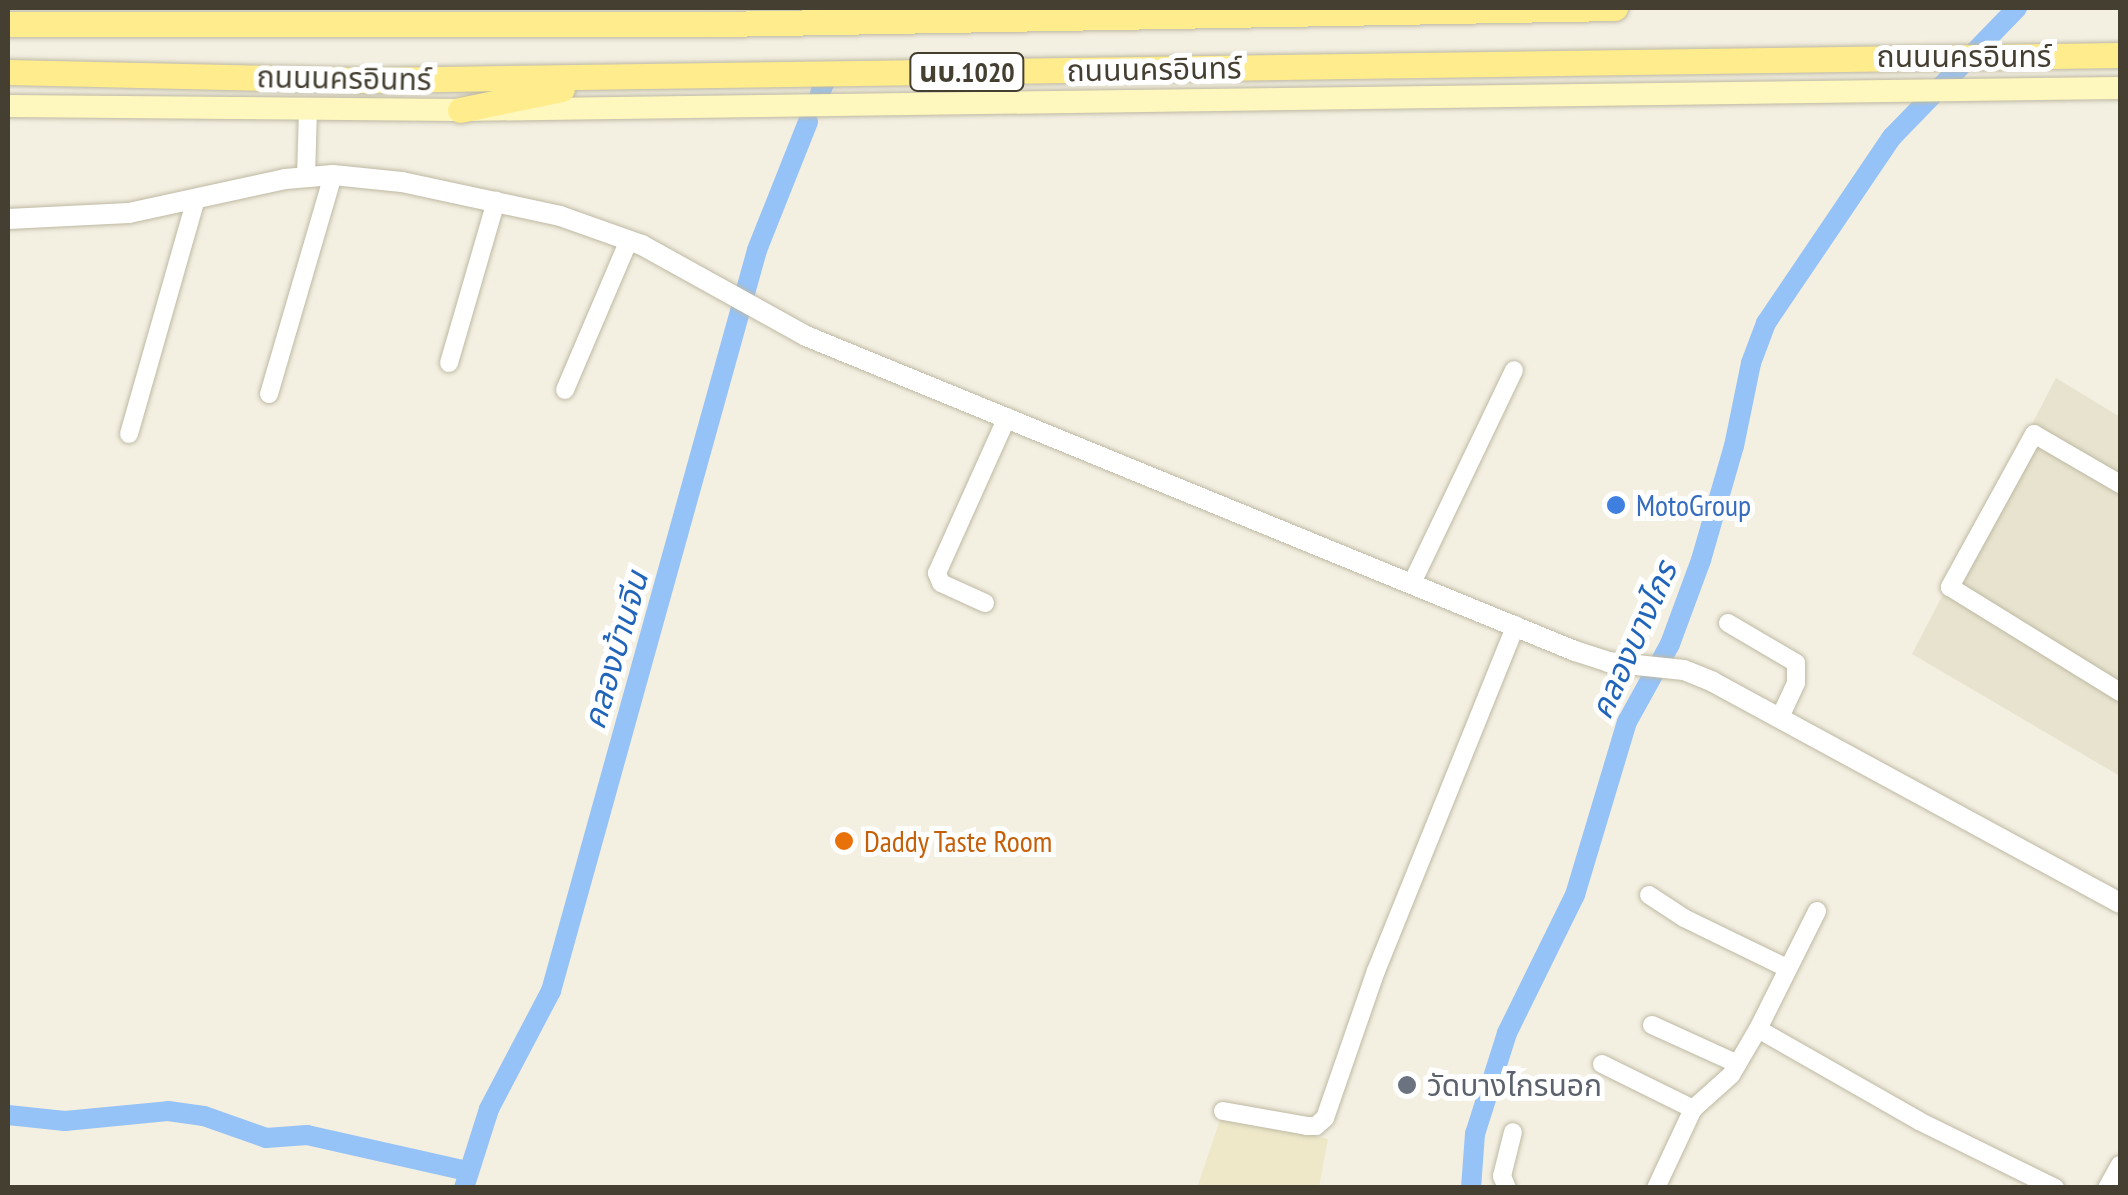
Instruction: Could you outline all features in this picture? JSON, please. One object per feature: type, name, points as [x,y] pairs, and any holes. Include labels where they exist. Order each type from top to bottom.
[{"type":"main road","points":[[493,24],[606,8]]},
{"type":"main road","name":"ถนนนครอินทร์","points":[[8,24],[493,24],[1616,8]]},
{"type":"main road","name":"ถนนนครอินทร์","points":[[8,72],[370,80],[1927,55],[2120,56]]},
{"type":"main road","points":[[460,110],[621,77]]},
{"type":"main road","name":"ถนนนครอินทร์","points":[[8,106],[460,110],[2120,88]]},
{"type":"street","points":[[306,177],[308,110]]},
{"type":"street","points":[[269,394],[333,176]]},
{"type":"street","points":[[8,219],[129,213],[306,177],[333,176],[402,182],[560,216],[629,240],[734,293],[806,336],[1516,625],[1608,662],[1684,670],[1780,717],[2120,903]]},
{"type":"street","points":[[449,363],[496,201]]},
{"type":"street","points":[[129,434],[195,202]]},
{"type":"street","points":[[565,390],[629,240]]},
{"type":"street","points":[[1412,582],[1514,370]]},
{"type":"street","points":[[985,604],[941,583],[937,573],[1007,417]]},
{"type":"street","points":[[2120,484],[2034,434],[1950,587],[2120,692]]},
{"type":"street","points":[[1728,622],[1796,664],[1796,683],[1780,717]]},
{"type":"street","points":[[1223,1111],[1307,1126],[1316,1126],[1325,1118],[1376,970],[1516,625]]},
{"type":"street","points":[[1649,895],[1684,918],[1787,968]]},
{"type":"street","points":[[1656,1188],[1693,1109],[1738,1064],[1818,911]]},
{"type":"street","points":[[1652,1024],[1738,1064]]},
{"type":"street","points":[[1758,1029],[1919,1121],[2055,1188]]},
{"type":"street","points":[[1602,1064],[1693,1109]]},
{"type":"street","points":[[1508,1188],[1502,1176],[1513,1132]]},
{"type":"street","points":[[2107,1188],[2120,1165]]},
{"type":"shaded area","points":[[2056,378],[2120,417],[2120,776],[1912,654]]},
{"type":"shaded area","points":[[1223,1111],[1328,1139],[1319,1187],[1197,1188]]},
{"type":"waterway","name":"คลองบางไกร","points":[[1471,1188],[1475,1134],[1507,1033],[1575,895],[1627,722],[1670,644],[1701,560],[1734,446],[1751,363],[1766,323],[1892,137],[2017,8]]},
{"type":"waterway","name":"คลองบ้านจีน","points":[[820,93],[824,84]]},
{"type":"waterway","name":"คลองบ้านจีน","points":[[464,1188],[489,1109],[551,991],[757,250],[808,122]]},
{"type":"waterway","points":[[8,1115],[65,1121],[168,1111],[204,1116],[266,1138],[307,1135],[467,1171]]},
{"type":"place","name":"MotoGroup","points":[[1616,505]]},
{"type":"place","name":"Daddy Taste Room","points":[[844,841]]},
{"type":"place","name":"วัดบางไกรนอก","points":[[1407,1085]]}]
